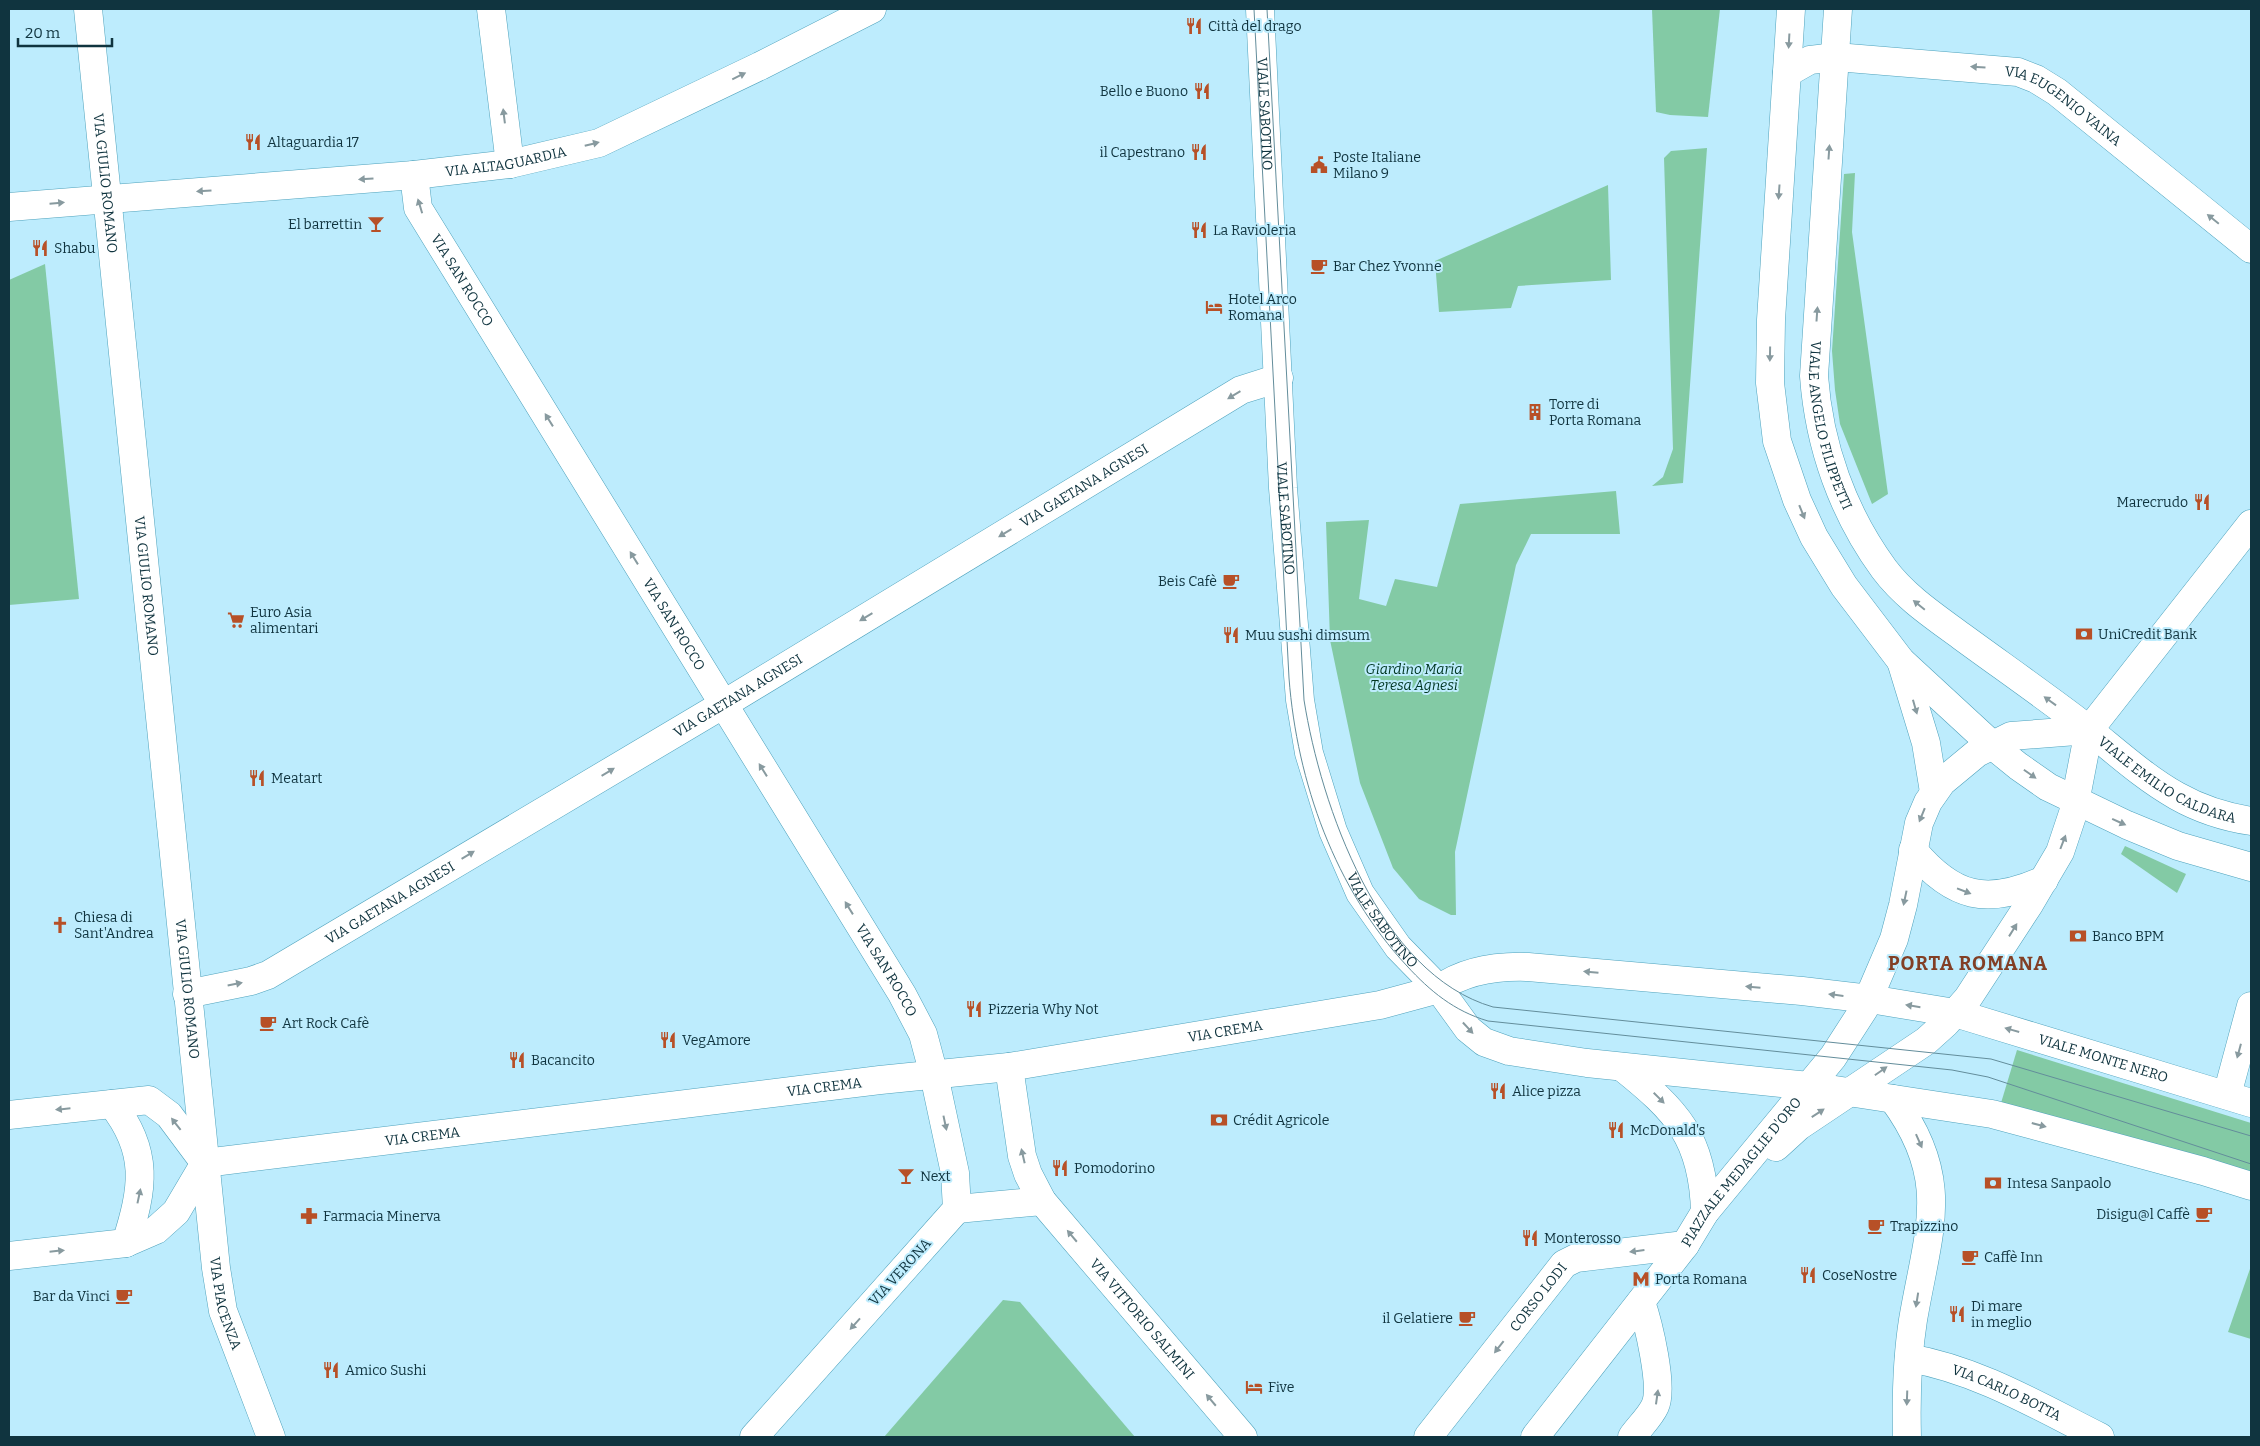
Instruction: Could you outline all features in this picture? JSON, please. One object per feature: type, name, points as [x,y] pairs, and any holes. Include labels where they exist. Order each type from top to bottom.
[{"type":"street","name":"VIA GIULIO ROMANO","points":[[88,9],[204,1163]]},
{"type":"street","points":[[491,9],[510,164]]},
{"type":"street","name":"VIA ALTAGUARDIA","points":[[9,207],[414,175],[510,164],[599,143],[760,66],[872,9]]},
{"type":"street","name":"VIALE SABOTINO","points":[[1260,9],[1283,488],[1300,700],[1308,753],[1332,831],[1360,893],[1398,948],[1439,988],[1468,1029],[1490,1045],[1527,1055],[1749,1081]]},
{"type":"street","points":[[1791,9],[1771,320],[1770,383],[1774,424],[1790,480],[1814,537],[1844,586],[1901,661],[1991,744],[2048,787],[2075,802],[2178,846],[2251,868]]},
{"type":"street","name":"VIALE ANGELO FILIPPETTI","points":[[1838,9],[1814,361],[1819,417],[1834,475],[1860,532],[1895,583],[1927,611],[2089,730]]},
{"type":"street","name":"VIA EUGENIO VAINA","points":[[1787,73],[1810,60],[1836,58],[1991,68],[2018,72],[2036,79],[2057,92],[2251,249]]},
{"type":"street","name":"VIA SAN ROCCO","points":[[414,175],[418,208],[916,1017],[923,1034],[934,1075]]},
{"type":"street","name":"VIA GAETANA AGNESI","points":[[187,994],[251,982],[268,975],[724,704],[1241,390],[1279,378]]},
{"type":"street","points":[[2089,730],[2251,524]]},
{"type":"street","points":[[1901,661],[1926,743],[1934,792]]},
{"type":"street","name":"PIAZZALE MEDAGLIE D'ORO","points":[[2089,730],[2075,802],[2064,841],[2044,880],[1985,975],[1955,1013],[1926,1041],[1786,1136],[1712,1220],[1685,1245],[1705,1212],[1843,1043],[1870,999],[1896,931],[1922,813],[1934,792],[1963,763],[1991,744],[2020,734],[2089,730]]},
{"type":"street","name":"VIALE EMILIO CALDARA","points":[[2089,730],[2150,779],[2176,795],[2213,812],[2251,821]]},
{"type":"street","points":[[1913,850],[1944,880],[1972,894],[1989,896],[2007,894],[2044,880]]},
{"type":"street","points":[[1439,988],[1459,978],[1491,967],[1528,966],[1802,991],[1870,999],[1955,1013]]},
{"type":"street","name":"VIA CREMA","points":[[204,1163],[1009,1067],[1372,1006],[1439,988]]},
{"type":"street","points":[[2239,1099],[2251,1006]]},
{"type":"street","name":"VIALE MONTE NERO","points":[[1955,1013],[2239,1099]]},
{"type":"street","name":"VIA VITTORIO SALMINI","points":[[1009,1067],[1022,1156],[1028,1174],[1042,1201],[1243,1437]]},
{"type":"street","points":[[1622,1067],[1658,1096],[1678,1119],[1688,1136],[1702,1171],[1705,1212]]},
{"type":"street","points":[[934,1075],[955,1173],[957,1209],[1042,1201]]},
{"type":"street","name":"PIAZZALE MEDAGLIE D'ORO","points":[[1749,1081],[1809,1086],[1992,1114],[2184,1165],[2251,1186]]},
{"type":"street","points":[[1893,1099],[1908,1120],[1922,1148],[1930,1188],[1931,1214],[1928,1252],[1918,1291],[1909,1358],[1907,1437]]},
{"type":"street","points":[[9,1115],[149,1100],[169,1115],[204,1163],[176,1212],[156,1230],[126,1243],[9,1256]]},
{"type":"street","points":[[112,1104],[123,1118],[133,1139],[140,1168],[141,1188],[126,1243]]},
{"type":"street","name":"VIA PIACENZA","points":[[204,1163],[223,1310],[271,1437]]},
{"type":"street","name":"VIA VERONA","points":[[754,1437],[957,1209]]},
{"type":"street","points":[[1535,1437],[1685,1245]]},
{"type":"street","name":"CORSO LODI","points":[[1428,1437],[1564,1264],[1576,1258],[1685,1245]]},
{"type":"street","points":[[1632,1437],[1656,1405],[1658,1395],[1657,1374],[1641,1302]]},
{"type":"street","name":"VIA CARLO BOTTA","points":[[1909,1358],[1939,1364],[1977,1376],[2100,1437]]},
{"type":"green space","points":[[1652,9],[1720,9],[1708,117],[1670,115],[1656,112]]},
{"type":"green space","points":[[1707,148],[1683,483],[1652,486],[1663,477],[1673,449],[1664,158],[1671,151]]},
{"type":"green space","points":[[1855,173],[1852,232],[1888,494],[1872,504],[1840,424],[1832,351],[1844,174]]},
{"type":"green space","points":[[1608,185],[1611,280],[1518,286],[1511,308],[1439,312],[1435,261]]},
{"type":"green space","points":[[45,264],[79,599],[9,605],[9,280]]},
{"type":"green space","name":"Giardino Maria Teresa Agnesi","points":[[1616,491],[1620,534],[1531,534],[1516,565],[1455,852],[1456,915],[1451,915],[1419,899],[1393,868],[1360,783],[1330,640],[1326,522],[1369,520],[1359,599],[1386,606],[1395,579],[1437,587],[1460,504]]},
{"type":"green space","points":[[2125,846],[2186,874],[2177,893],[2121,854]]},
{"type":"green space","points":[[2017,1050],[2251,1123],[2251,1181],[2001,1103]]},
{"type":"green space","points":[[2251,1266],[2251,1339],[2228,1332]]},
{"type":"green space","points":[[1003,1300],[1020,1302],[1135,1437],[884,1437]]},
{"type":"tram line","points":[[1254,9],[1289,678],[1293,717],[1311,795],[1324,832],[1340,868],[1359,903],[1382,936],[1407,966],[1434,992],[1453,1006],[1488,1021],[1952,1070],[1988,1077],[2251,1164]]},
{"type":"tram line","points":[[1267,9],[1304,700],[1312,742],[1341,835],[1362,881],[1388,923],[1418,960],[1453,989],[1493,1007],[1991,1059],[2251,1136]]},
{"type":"place","name":"Città del drago","points":[[1194,26]]},
{"type":"place","name":"Bello e Buono","points":[[1202,91]]},
{"type":"place","name":"Altaguardia 17","points":[[253,142]]},
{"type":"place","name":"il Capestrano","points":[[1199,152]]},
{"type":"place","name":"Poste Italiane Milano 9","points":[[1319,165]]},
{"type":"place","name":"El barrettin","points":[[376,224]]},
{"type":"place","name":"La Ravioleria","points":[[1199,230]]},
{"type":"place","name":"Shabu","points":[[40,248]]},
{"type":"place","name":"Bar Chez Yvonne","points":[[1319,266]]},
{"type":"place","name":"Hotel Arco Romana","points":[[1214,307]]},
{"type":"place","name":"Torre di Porta Romana","points":[[1535,412]]},
{"type":"place","name":"Marecrudo","points":[[2202,502]]},
{"type":"place","name":"Beis Cafè","points":[[1231,581]]},
{"type":"place","name":"Euro Asia alimentari","points":[[236,620]]},
{"type":"place","name":"UniCredit Bank","points":[[2084,634]]},
{"type":"place","name":"Muu sushi dimsum","points":[[1231,635]]},
{"type":"place","name":"Meatart","points":[[257,778]]},
{"type":"place","name":"Chiesa di Sant'Andrea","points":[[60,925]]},
{"type":"place","name":"Banco BPM","points":[[2078,936]]},
{"type":"place","name":"Pizzeria Why Not","points":[[974,1009]]},
{"type":"place","name":"Art Rock Cafè","points":[[268,1023]]},
{"type":"place","name":"VegAmore","points":[[668,1040]]},
{"type":"place","name":"Bacancito","points":[[517,1060]]},
{"type":"place","name":"Alice pizza","points":[[1498,1091]]},
{"type":"place","name":"Crédit Agricole","points":[[1219,1120]]},
{"type":"place","name":"McDonald's","points":[[1616,1130]]},
{"type":"place","name":"Pomodorino","points":[[1060,1168]]},
{"type":"place","name":"Next","points":[[906,1176]]},
{"type":"place","name":"Intesa Sanpaolo","points":[[1993,1183]]},
{"type":"place","name":"Disigu@l Caffè","points":[[2204,1214]]},
{"type":"place","name":"Farmacia Minerva","points":[[309,1216]]},
{"type":"place","name":"Trapizzino","points":[[1876,1226]]},
{"type":"place","name":"Monterosso","points":[[1530,1238]]},
{"type":"place","name":"Caffè Inn","points":[[1970,1257]]},
{"type":"place","name":"CoseNostre","points":[[1808,1275]]},
{"type":"place","name":"Porta Romana","points":[[1641,1279]]},
{"type":"place","name":"Bar da Vinci","points":[[124,1296]]},
{"type":"place","name":"Di mare in meglio","points":[[1957,1314]]},
{"type":"place","name":"il Gelatiere","points":[[1467,1318]]},
{"type":"place","name":"Amico Sushi","points":[[331,1370]]},
{"type":"place","name":"Five","points":[[1254,1387]]},
{"type":"district","name":"PORTA ROMANA","points":[[1968,963]]}]
